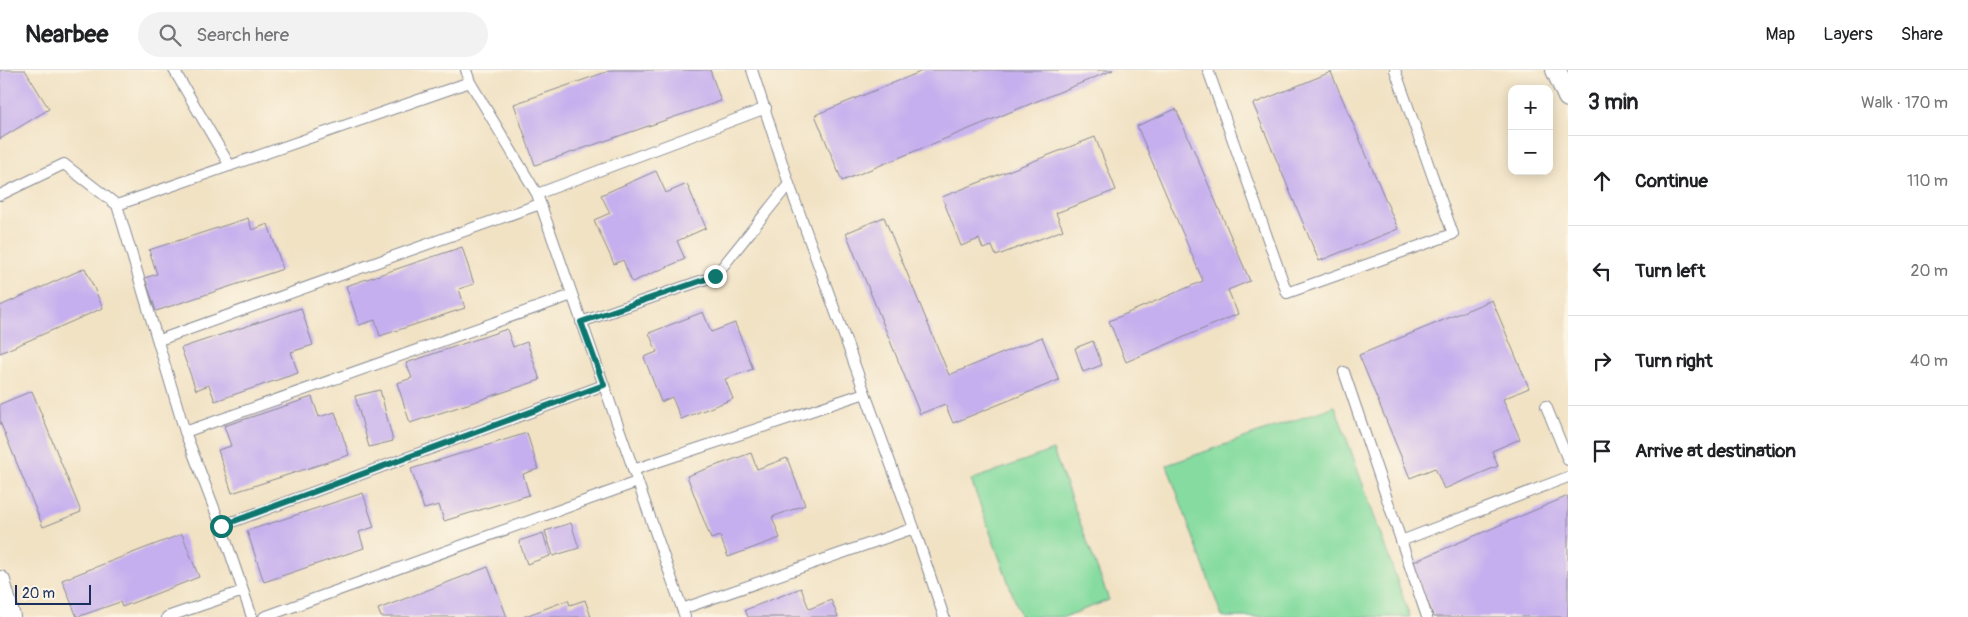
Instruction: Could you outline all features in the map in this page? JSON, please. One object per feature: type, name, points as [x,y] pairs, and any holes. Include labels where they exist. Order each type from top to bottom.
[{"type":"street","points":[[1556,70],[1568,97]]},
{"type":"street","points":[[0,581],[10,617]]},
{"type":"lane","points":[[174,70],[230,166]]},
{"type":"lane","points":[[466,70],[470,82],[539,199],[683,613],[914,528]]},
{"type":"lane","points":[[752,70],[766,108],[789,184],[914,528],[944,617]]},
{"type":"lane","points":[[1208,70],[1287,294],[1453,234],[1395,70]]},
{"type":"lane","points":[[117,205],[470,82]]},
{"type":"lane","points":[[159,340],[539,199],[766,108]]},
{"type":"lane","points":[[0,195],[64,164],[117,205],[185,432],[221,526],[252,617]]},
{"type":"lane","points":[[581,322],[715,276],[789,184]]},
{"type":"lane","points":[[185,432],[572,295]]},
{"type":"lane","points":[[1344,372],[1427,617]]},
{"type":"lane","points":[[221,526],[604,385]]},
{"type":"lane","points":[[633,470],[865,393]]},
{"type":"lane","points":[[1546,406],[1568,460]]},
{"type":"lane","points":[[1401,541],[1568,477]]},
{"type":"lane","points":[[264,617],[637,482]]},
{"type":"lane","points":[[167,617],[243,591]]},
{"type":"green space","points":[[1335,406],[1410,617],[1222,617],[1167,465]]},
{"type":"green space","points":[[1053,450],[1109,600],[1064,617],[1021,617],[971,480]]},
{"type":"building","points":[[0,70],[25,70],[49,109],[0,139]]},
{"type":"building","points":[[612,70],[710,70],[721,101],[535,165],[514,104]]},
{"type":"building","points":[[925,70],[1113,70],[842,181],[815,115]]},
{"type":"building","points":[[1331,72],[1398,229],[1319,261],[1253,104]]},
{"type":"building","points":[[1176,109],[1250,281],[1228,290],[1238,314],[1126,362],[1109,321],[1203,281],[1137,126]]},
{"type":"building","points":[[1095,137],[1116,190],[1056,213],[1063,230],[996,256],[992,246],[983,249],[979,239],[961,246],[942,197]]},
{"type":"building","points":[[656,171],[666,193],[687,184],[706,228],[677,241],[685,259],[632,282],[623,260],[614,264],[594,220],[610,213],[601,195]]},
{"type":"building","points":[[884,217],[949,375],[1042,337],[1059,380],[953,423],[945,404],[920,414],[846,233]]},
{"type":"building","points":[[248,218],[252,230],[268,224],[283,269],[156,311],[145,278],[157,274],[149,250]]},
{"type":"building","points":[[462,247],[474,284],[459,289],[465,308],[380,336],[375,320],[359,325],[346,286]]},
{"type":"building","points":[[85,268],[103,308],[0,353],[0,306]]},
{"type":"building","points":[[1492,300],[1529,388],[1503,399],[1520,439],[1492,451],[1498,466],[1444,489],[1435,468],[1410,478],[1359,355]]},
{"type":"building","points":[[301,308],[313,345],[291,352],[298,373],[215,401],[209,385],[196,390],[181,348]]},
{"type":"building","points":[[703,312],[711,332],[735,323],[753,369],[725,379],[733,399],[681,419],[672,397],[661,402],[644,357],[657,352],[649,333]]},
{"type":"building","points":[[507,329],[513,347],[527,342],[540,380],[410,423],[397,383],[412,378],[406,363]]},
{"type":"building","points":[[1093,341],[1102,365],[1083,372],[1075,348]]},
{"type":"building","points":[[380,390],[393,441],[369,447],[355,396]]},
{"type":"building","points":[[32,391],[81,512],[43,527],[0,422],[0,404]]},
{"type":"building","points":[[312,397],[319,417],[335,412],[349,455],[232,493],[218,450],[231,446],[224,426]]},
{"type":"building","points":[[527,433],[538,469],[523,474],[529,495],[444,521],[439,505],[424,509],[411,469]]},
{"type":"building","points":[[751,453],[757,469],[787,458],[805,505],[772,517],[780,538],[728,557],[720,536],[711,539],[687,476]]},
{"type":"building","points":[[363,493],[374,527],[359,532],[364,548],[264,582],[247,531]]},
{"type":"building","points":[[1568,496],[1568,617],[1434,617],[1411,563]]},
{"type":"building","points":[[571,523],[579,548],[553,556],[545,531]]},
{"type":"building","points":[[543,533],[550,556],[527,564],[519,541]]},
{"type":"building","points":[[182,534],[199,577],[122,607],[120,602],[77,617],[62,580]]},
{"type":"building","points":[[488,567],[507,617],[381,617],[378,609]]},
{"type":"building","points":[[801,588],[809,609],[831,600],[838,617],[748,617],[745,610]]},
{"type":"building","points":[[568,600],[570,605],[585,600],[591,617],[523,617]]},
{"type":"route","points":[[221,526],[604,385],[581,322],[715,276]]}]
